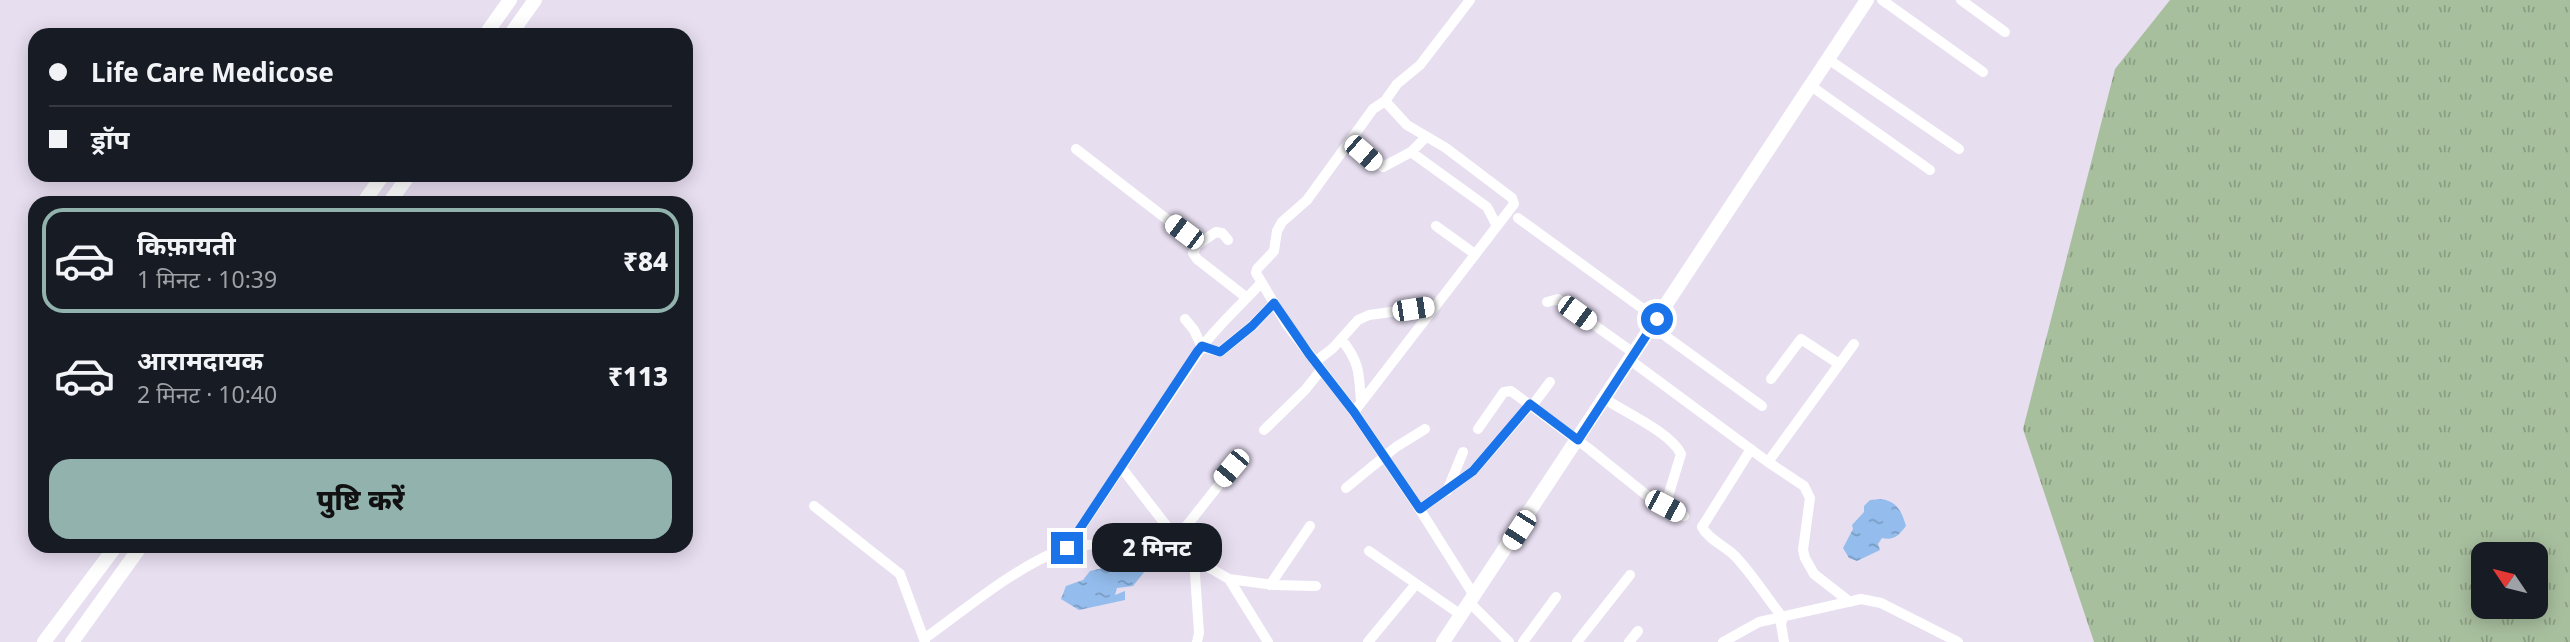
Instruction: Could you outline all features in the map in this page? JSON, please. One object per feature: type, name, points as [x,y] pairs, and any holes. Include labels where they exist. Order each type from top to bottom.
[{"type":"street","points":[[490,28],[510,0]]},
{"type":"street","points":[[515,28],[535,0]]},
{"type":"street","points":[[1470,0],[1420,65],[1397,84],[1385,101],[1373,109],[1307,200],[1282,222],[1277,231],[1274,251],[1257,269],[1257,276],[1318,366],[1358,407],[1384,456],[1420,509],[1473,600],[1509,642]]},
{"type":"street","points":[[1443,642],[1867,0]]},
{"type":"street","points":[[1882,0],[1983,72]]},
{"type":"street","points":[[1961,0],[2005,32]]},
{"type":"street","points":[[1828,60],[1959,149]]},
{"type":"street","points":[[1811,86],[1930,170]]},
{"type":"street","points":[[1358,407],[1514,204],[1513,198],[1446,148],[1402,121],[1385,101]]},
{"type":"street","points":[[1351,141],[1383,167],[1411,152],[1426,137]]},
{"type":"street","points":[[1076,149],[1184,232],[1197,245]]},
{"type":"street","points":[[1411,152],[1487,206],[1497,226]]},
{"type":"street","points":[[1518,218],[1762,406]]},
{"type":"street","points":[[1436,226],[1475,254]]},
{"type":"street","points":[[1228,240],[1223,233],[1216,232],[1197,245],[1193,253],[1247,298]]},
{"type":"street","points":[[1067,548],[1202,346],[1261,283]]},
{"type":"street","points":[[1547,302],[1558,299],[1768,462],[1804,486],[1809,491],[1810,498],[1803,550],[1805,558],[1814,575],[1850,602]]},
{"type":"street","points":[[1185,319],[1202,346],[1220,352],[1252,326],[1274,303]]},
{"type":"street","points":[[1264,430],[1305,390],[1318,366],[1358,320],[1368,315],[1435,306]]},
{"type":"street","points":[[1771,379],[1809,329]]},
{"type":"street","points":[[1341,339],[1356,358],[1360,370],[1358,407]]},
{"type":"street","points":[[1801,339],[1839,364]]},
{"type":"street","points":[[1768,462],[1854,344]]},
{"type":"street","points":[[1420,509],[1473,471],[1550,382]]},
{"type":"street","points":[[1478,429],[1504,392],[1513,392],[1578,440],[1642,493],[1684,516]]},
{"type":"street","points":[[1605,399],[1669,439],[1678,448],[1681,454],[1665,506]]},
{"type":"street","points":[[1346,488],[1384,456],[1425,429]]},
{"type":"street","points":[[1751,449],[1702,527],[1739,560],[1783,618]]},
{"type":"street","points":[[1447,491],[1463,452]]},
{"type":"street","points":[[1172,543],[1241,457]]},
{"type":"street","points":[[1121,467],[1172,543],[1194,559],[1229,579],[1270,585],[1316,586]]},
{"type":"street","points":[[814,506],[900,574],[924,641],[1010,579],[1067,548],[1172,543]]},
{"type":"street","points":[[1270,585],[1310,526]]},
{"type":"street","points":[[1369,551],[1461,615]]},
{"type":"street","points":[[44,642],[111,553]]},
{"type":"street","points":[[72,642],[136,553]]},
{"type":"street","points":[[1194,559],[1199,633],[1197,642]]},
{"type":"street","points":[[1577,642],[1630,575]]},
{"type":"street","points":[[1229,579],[1268,642]]},
{"type":"street","points":[[1368,642],[1416,584]]},
{"type":"street","points":[[82,592],[99,605]]},
{"type":"street","points":[[1523,642],[1556,597]]},
{"type":"street","points":[[1723,642],[1759,622],[1870,600],[1958,642]]},
{"type":"street","points":[[1783,618],[1781,624],[1784,642]]},
{"type":"street","points":[[1629,642],[1638,631]]},
{"type":"green space","points":[[2170,0],[2570,0],[2570,642],[2094,642],[2023,429],[2115,69]]},
{"type":"water","points":[[1881,499],[1898,508],[1906,526],[1896,537],[1882,538],[1878,544],[1880,550],[1857,561],[1849,558],[1843,548],[1853,529],[1852,525],[1864,512],[1864,506],[1870,500]]},
{"type":"water","points":[[1138,557],[1145,564],[1134,569],[1145,571],[1133,586],[1117,588],[1115,595],[1125,591],[1125,600],[1079,610],[1061,599],[1066,586],[1083,580],[1090,571],[1107,567],[1125,569]]},
{"type":"route","points":[[1067,548],[1202,346],[1220,352],[1252,326],[1274,303],[1287,325],[1354,412],[1420,509],[1473,471],[1530,404],[1578,440],[1657,319]]}]
